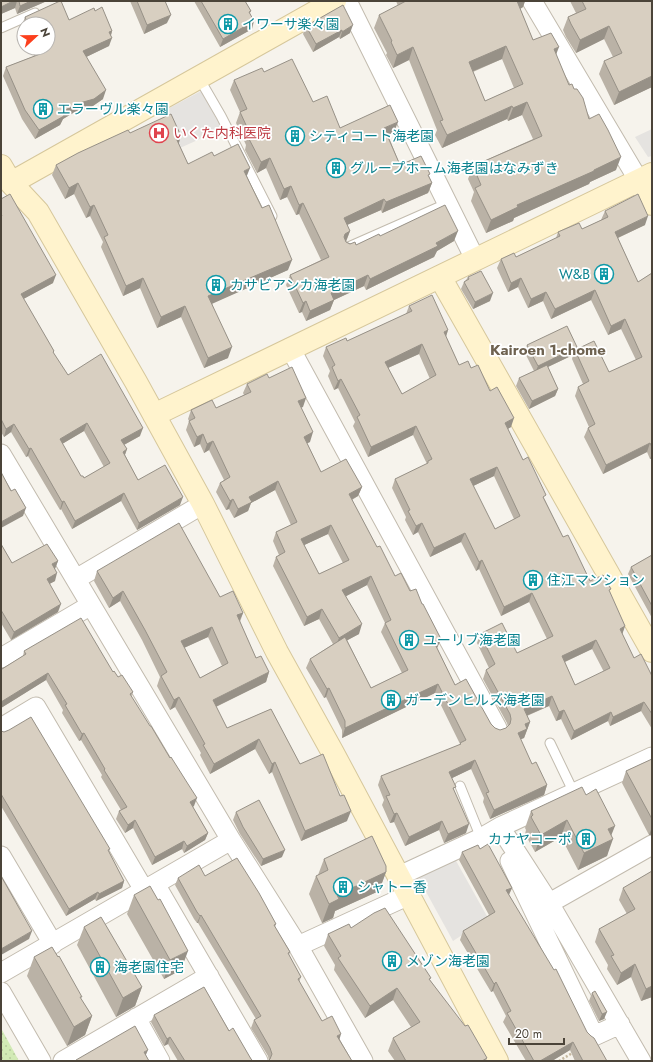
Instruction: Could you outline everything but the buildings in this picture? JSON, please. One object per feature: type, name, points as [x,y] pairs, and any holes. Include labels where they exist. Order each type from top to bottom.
[{"type":"street","points":[[336,1],[199,78],[4,179],[38,212],[108,330],[202,504],[278,652],[497,1061]]},
{"type":"street","points":[[347,1],[476,259]]},
{"type":"street","points":[[532,1],[645,178],[652,204]]},
{"type":"street","points":[[154,415],[290,348],[645,178]]},
{"type":"street","points":[[440,277],[652,652]]},
{"type":"street","points":[[290,348],[497,728]]},
{"type":"street","points":[[1,454],[231,840],[298,946],[362,1061]]},
{"type":"street","points":[[76,579],[202,504]]},
{"type":"street","points":[[2,656],[91,606]]},
{"type":"street","points":[[1,728],[36,707],[150,887],[209,976],[258,1061]]},
{"type":"street","points":[[399,876],[481,838],[500,827],[652,757]]},
{"type":"street","points":[[500,827],[542,907],[594,1036],[620,1024]]},
{"type":"street","points":[[1,973],[231,840]]},
{"type":"street","points":[[542,907],[652,845]]},
{"type":"street","points":[[1,856],[53,944]]},
{"type":"street","points":[[298,946],[409,895]]},
{"type":"street","points":[[542,907],[620,1024],[641,1061]]},
{"type":"street","points":[[63,1061],[209,976]]},
{"type":"street","points":[[1,992],[41,1061]]},
{"type":"street","points":[[136,1018],[160,1061]]},
{"type":"lane","points":[[1,28],[41,10]]},
{"type":"lane","points":[[199,78],[221,116],[276,224]]},
{"type":"lane","points":[[346,248],[448,203]]},
{"type":"lane","points":[[550,743],[574,794]]},
{"type":"lane","points":[[460,786],[481,838]]},
{"type":"path","points":[[559,1061],[563,1059]]},
{"type":"green space","points":[[1,1028],[19,1061],[1,1061]]},
{"type":"shaded area","points":[[201,91],[222,129],[180,148],[164,111]]},
{"type":"shaded area","points":[[652,129],[652,156],[648,157],[635,137]]},
{"type":"shaded area","points":[[455,859],[488,918],[453,941],[419,879],[425,873]]},
{"type":"place","name":"イワーサ楽々園","points":[[228,24]]},
{"type":"place","name":"エラーヴル楽々園","points":[[43,109]]},
{"type":"place","name":"いくた内科医院","points":[[159,133]]},
{"type":"place","name":"シティコート海老園","points":[[295,136]]},
{"type":"place","name":"グループホーム海老園はなみずき","points":[[336,168]]},
{"type":"place","name":"W&B","points":[[604,274]]},
{"type":"place","name":"カサビアンカ海老園","points":[[216,285]]},
{"type":"place","name":"住江マンション","points":[[533,580]]},
{"type":"place","name":"ユーリブ海老園","points":[[409,640]]},
{"type":"place","name":"ガーデンヒルズ海老園","points":[[391,700]]},
{"type":"place","name":"カナヤコーポ","points":[[586,839]]},
{"type":"place","name":"シャトー香","points":[[343,887]]},
{"type":"place","name":"メゾン海老園","points":[[392,961]]},
{"type":"place","name":"海老園住宅","points":[[100,967]]},
{"type":"district","name":"Kairoen 1-chome","points":[[548,350]]}]
